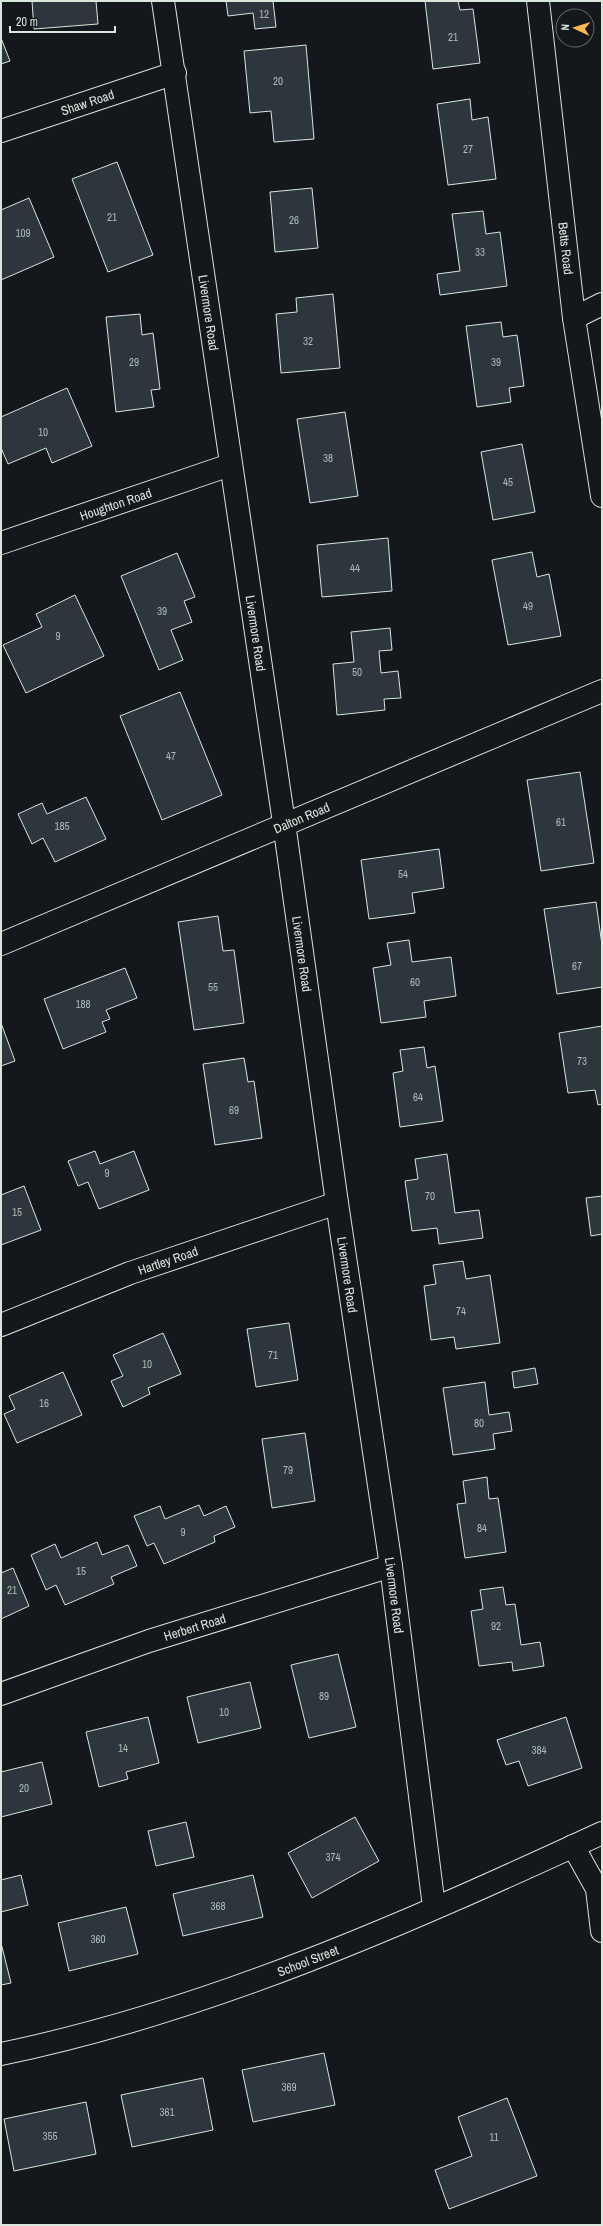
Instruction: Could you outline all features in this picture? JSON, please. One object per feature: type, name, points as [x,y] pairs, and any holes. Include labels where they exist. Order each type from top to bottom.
[{"type":"street","name":"Livermore Road","points":[[163,1],[175,74],[230,465],[284,823],[337,1203],[391,1566],[434,1907]]},
{"type":"street","name":"Betts Road","points":[[538,1],[574,318],[602,496]]},
{"type":"street","name":"Shaw Road","points":[[1,131],[175,74]]},
{"type":"street","points":[[574,318],[602,304]]},
{"type":"street","name":"Houghton Road","points":[[1,543],[230,465]]},
{"type":"street","name":"Dalton Road","points":[[1,944],[284,823],[602,691]]},
{"type":"street","name":"Hartley Road","points":[[1,1325],[130,1273],[337,1203]]},
{"type":"street","name":"Herbert Road","points":[[1,1694],[149,1641],[391,1566]]},
{"type":"street","name":"School Street","points":[[1,2054],[172,2009],[284,1971],[602,1833]]},
{"type":"street","points":[[573,1846],[597,1889],[602,1931]]},
{"type":"building","points":[[32,1],[96,1],[98,24],[34,29]]},
{"type":"building","points":[[226,1],[273,1],[276,27],[255,29],[253,13],[228,16]]},
{"type":"building","points":[[425,1],[458,1],[460,10],[473,9],[480,63],[433,69]]},
{"type":"building","points":[[1,38],[10,61],[1,64]]},
{"type":"building","points":[[306,45],[314,139],[274,142],[271,111],[250,113],[244,51]]},
{"type":"building","points":[[470,99],[472,120],[488,117],[496,179],[448,185],[437,104]]},
{"type":"building","points":[[117,162],[153,255],[108,272],[72,179]]},
{"type":"building","points":[[312,188],[318,248],[275,252],[270,192]]},
{"type":"building","points":[[29,198],[54,257],[1,280],[1,210]]},
{"type":"building","points":[[483,211],[486,234],[500,232],[507,286],[440,295],[437,274],[460,271],[452,214]]},
{"type":"building","points":[[333,294],[340,368],[281,373],[276,314],[297,312],[296,298]]},
{"type":"building","points":[[140,314],[142,335],[153,333],[160,389],[151,390],[154,407],[116,412],[106,317]]},
{"type":"building","points":[[501,322],[503,337],[517,335],[524,386],[509,388],[511,402],[477,407],[466,326]]},
{"type":"building","points":[[67,388],[92,446],[52,463],[46,448],[8,464],[1,448],[1,417]]},
{"type":"building","points":[[345,412],[358,496],[310,503],[297,419]]},
{"type":"building","points":[[522,444],[535,512],[493,520],[481,452]]},
{"type":"building","points":[[388,538],[392,591],[322,597],[317,545]]},
{"type":"building","points":[[532,552],[537,577],[549,574],[561,636],[508,645],[492,560]]},
{"type":"building","points":[[177,553],[195,597],[184,601],[192,622],[171,630],[183,660],[159,670],[121,576]]},
{"type":"building","points":[[75,595],[104,656],[26,693],[3,645],[42,627],[36,614]]},
{"type":"building","points":[[390,628],[392,650],[379,651],[381,673],[398,671],[401,698],[384,699],[385,710],[337,715],[333,664],[354,662],[351,632]]},
{"type":"building","points":[[180,692],[222,795],[162,820],[120,716]]},
{"type":"building","points":[[580,772],[594,863],[541,871],[527,780]]},
{"type":"building","points":[[86,797],[106,839],[55,862],[43,838],[32,844],[18,814],[42,803],[47,814]]},
{"type":"building","points":[[439,849],[444,888],[412,893],[415,913],[369,919],[361,860]]},
{"type":"building","points":[[596,902],[602,945],[602,987],[557,994],[544,909]]},
{"type":"building","points":[[218,916],[223,951],[234,950],[244,1023],[194,1030],[178,922]]},
{"type":"building","points":[[409,940],[412,962],[451,957],[456,996],[424,1001],[426,1017],[381,1023],[373,968],[391,965],[387,943]]},
{"type":"building","points":[[125,968],[137,998],[106,1010],[110,1019],[102,1022],[106,1032],[63,1049],[44,999]]},
{"type":"building","points":[[1,1023],[15,1061],[1,1066]]},
{"type":"building","points":[[602,1026],[602,1104],[598,1105],[595,1090],[568,1093],[559,1033]]},
{"type":"building","points":[[424,1047],[427,1068],[435,1066],[443,1121],[400,1127],[393,1073],[403,1071],[400,1050]]},
{"type":"building","points":[[244,1058],[248,1082],[254,1081],[262,1138],[215,1145],[203,1064]]},
{"type":"building","points":[[95,1151],[100,1164],[134,1151],[149,1190],[99,1209],[88,1182],[78,1186],[68,1161]]},
{"type":"building","points":[[447,1154],[455,1213],[479,1210],[483,1238],[439,1244],[437,1228],[412,1231],[405,1181],[418,1179],[415,1159]]},
{"type":"building","points":[[24,1186],[41,1230],[1,1245],[1,1195]]},
{"type":"building","points":[[602,1196],[602,1234],[591,1236],[586,1198]]},
{"type":"building","points":[[463,1261],[466,1279],[490,1275],[500,1343],[456,1349],[454,1337],[431,1340],[424,1286],[436,1284],[433,1265]]},
{"type":"building","points":[[289,1323],[298,1380],[256,1387],[247,1329]]},
{"type":"building","points":[[163,1333],[181,1374],[148,1388],[150,1394],[123,1407],[111,1381],[123,1376],[113,1355]]},
{"type":"building","points":[[535,1368],[538,1384],[514,1388],[512,1372]]},
{"type":"building","points":[[63,1372],[82,1415],[17,1443],[4,1414],[15,1409],[9,1396]]},
{"type":"building","points":[[485,1382],[489,1415],[509,1412],[512,1431],[493,1434],[495,1449],[453,1455],[443,1388]]},
{"type":"building","points":[[305,1433],[315,1501],[272,1508],[262,1439]]},
{"type":"building","points":[[487,1477],[489,1499],[498,1498],[506,1552],[465,1558],[457,1504],[466,1503],[463,1481]]},
{"type":"building","points":[[199,1505],[204,1516],[226,1506],[235,1527],[214,1536],[215,1542],[164,1564],[154,1543],[147,1546],[134,1516],[160,1506],[165,1519]]},
{"type":"building","points":[[97,1542],[102,1555],[128,1545],[137,1566],[111,1577],[114,1584],[65,1605],[56,1585],[46,1590],[31,1555],[55,1544],[61,1558]]},
{"type":"building","points":[[13,1568],[29,1606],[1,1619],[1,1573]]},
{"type":"building","points":[[503,1587],[506,1605],[515,1604],[521,1645],[540,1642],[544,1666],[513,1671],[512,1662],[479,1666],[471,1611],[483,1609],[480,1590]]},
{"type":"building","points":[[338,1654],[356,1727],[309,1738],[291,1665]]},
{"type":"building","points":[[250,1682],[261,1728],[198,1743],[187,1697]]},
{"type":"building","points":[[148,1717],[159,1763],[126,1772],[128,1779],[99,1787],[86,1732]]},
{"type":"building","points":[[566,1717],[582,1768],[528,1786],[519,1761],[506,1765],[497,1740]]},
{"type":"building","points":[[42,1762],[52,1804],[1,1817],[1,1772]]},
{"type":"building","points":[[355,1817],[379,1861],[312,1898],[288,1853]]},
{"type":"building","points":[[186,1822],[194,1857],[156,1866],[148,1831]]},
{"type":"building","points":[[21,1875],[28,1905],[1,1912],[1,1880]]},
{"type":"building","points":[[253,1875],[263,1917],[183,1936],[173,1894]]},
{"type":"building","points":[[126,1907],[138,1954],[69,1971],[58,1923]]},
{"type":"building","points":[[1,1943],[11,1983],[1,1985]]},
{"type":"building","points":[[324,2053],[335,2105],[253,2122],[242,2070]]},
{"type":"building","points":[[203,2078],[213,2130],[132,2147],[121,2095]]},
{"type":"building","points":[[507,2098],[537,2176],[449,2209],[435,2170],[472,2156],[458,2117]]},
{"type":"building","points":[[86,2102],[96,2154],[14,2171],[4,2119]]}]
